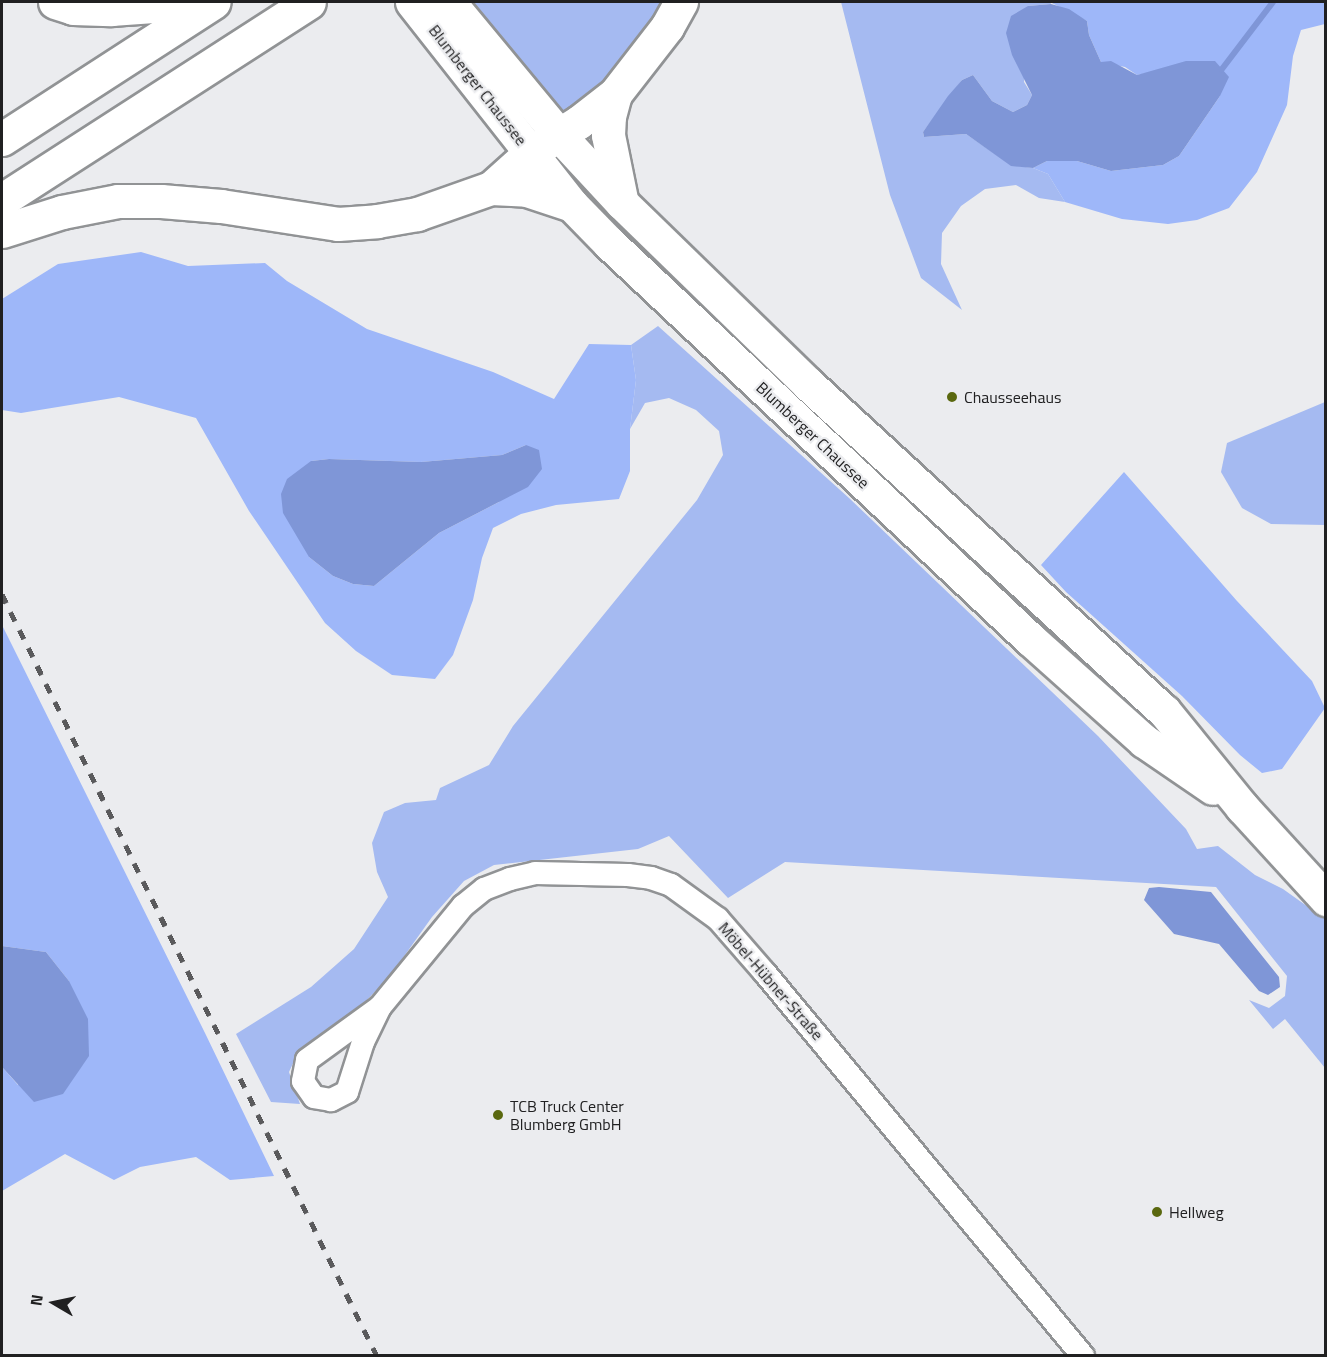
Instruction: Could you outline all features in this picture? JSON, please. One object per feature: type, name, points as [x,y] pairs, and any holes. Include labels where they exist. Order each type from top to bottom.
[{"type":"main road","points":[[55,2],[73,8],[111,9],[213,2]]},
{"type":"main road","points":[[2,139],[213,2]]},
{"type":"main road","points":[[2,200],[309,2]]},
{"type":"main road","points":[[491,188],[530,153],[615,94],[667,27],[681,2]]},
{"type":"main road","name":"Blumberger Chaussee","points":[[434,6],[622,203],[808,384],[1164,711],[1242,807],[1326,899]]},
{"type":"main road","name":"Blumberger Chaussee","points":[[434,6],[530,153],[572,205],[654,287],[1030,639],[1144,741],[1242,807]]},
{"type":"main road","points":[[615,94],[609,116],[608,135],[622,203]]},
{"type":"main road","points":[[2,231],[62,212],[118,201],[161,201],[221,206],[338,224],[377,221],[417,214],[491,188],[527,190],[572,205]]},
{"type":"street","name":"Möbel-Hübner-Straße","points":[[380,1007],[463,906],[484,889],[535,873],[628,875],[651,878],[671,885],[718,919],[759,965],[1083,1356]]},
{"type":"shaded area","points":[[464,2],[673,2],[615,79],[560,116]]},
{"type":"shaded area","points":[[841,2],[1050,2],[1051,4],[1028,6],[1024,82],[1032,95],[1027,105],[1013,112],[992,101],[973,75],[962,80],[923,132],[924,137],[966,134],[1011,165],[1033,168],[1048,174],[1065,202],[1039,198],[1016,185],[985,189],[961,206],[942,233],[941,264],[962,310],[921,278],[890,195]]},
{"type":"shaded area","points":[[1050,2],[1325,2],[1325,24],[1301,30],[1293,56],[1287,105],[1257,172],[1229,208],[1197,220],[1168,224],[1122,219],[1065,202],[1048,174],[1033,168],[1047,161],[1077,161],[1111,171],[1163,165],[1179,156],[1220,96],[1158,71],[1137,75],[1125,67],[1101,62],[1089,35],[1087,21]]},
{"type":"shaded area","points":[[1051,4],[1069,9],[1087,21],[1089,35],[1101,62],[1111,61],[1137,75],[1186,61],[1215,61],[1229,77],[1220,96],[1179,156],[1163,165],[1111,171],[1077,161],[1047,161],[1033,168],[1011,166],[966,134],[924,137],[923,132],[948,96],[962,80],[973,75],[992,101],[1013,112],[1027,105],[1032,95],[1012,55],[1006,33],[1011,16],[1028,6]]},
{"type":"shaded area","points":[[141,252],[188,266],[265,263],[287,281],[367,329],[493,372],[554,399],[589,344],[631,345],[636,380],[630,429],[630,471],[619,499],[556,505],[521,514],[493,528],[482,558],[473,600],[453,655],[435,679],[392,675],[356,651],[325,623],[249,511],[196,418],[119,397],[21,413],[2,410],[2,299],[58,264]],"holes":[[[526,445],[499,502],[439,533],[374,586],[353,584],[333,576],[309,557],[311,461],[329,459],[421,462],[502,455]]]},
{"type":"shaded area","points":[[658,326],[849,498],[1098,736],[1186,829],[1197,849],[1218,846],[1255,875],[1283,889],[1325,919],[1325,1068],[1285,1019],[1273,1029],[1249,1000],[1269,1008],[1285,996],[1287,976],[1216,887],[785,862],[728,898],[669,836],[638,849],[494,865],[464,881],[432,917],[390,976],[365,1002],[296,1057],[289,1072],[300,1104],[271,1102],[236,1034],[311,987],[354,949],[388,897],[377,872],[372,843],[384,812],[405,803],[436,800],[440,788],[489,765],[513,726],[697,500],[723,455],[719,431],[696,410],[669,398],[645,403],[630,429],[636,380],[631,345]]},
{"type":"shaded area","points":[[1325,402],[1325,525],[1271,524],[1242,508],[1221,472],[1227,443]]},
{"type":"shaded area","points":[[526,445],[539,450],[542,469],[528,487],[439,533],[374,586],[353,584],[333,576],[309,557],[283,513],[281,494],[287,479],[311,461],[329,459],[421,462],[502,455]]},
{"type":"shaded area","points":[[1124,472],[1237,601],[1312,681],[1325,708],[1282,769],[1262,773],[1240,755],[1182,696],[1066,592],[1041,565]]},
{"type":"shaded area","points":[[2,625],[274,1176],[230,1180],[196,1157],[140,1167],[114,1180],[65,1154],[2,1191],[2,1067],[18,1085],[69,981],[46,952],[2,946]]},
{"type":"shaded area","points":[[1149,888],[1211,892],[1279,977],[1280,987],[1268,995],[1259,991],[1219,944],[1174,934],[1144,900]]},
{"type":"shaded area","points":[[2,946],[46,952],[69,981],[88,1019],[89,1056],[63,1094],[34,1102],[2,1067]]},
{"type":"waterway","points":[[1222,69],[1273,2]]},
{"type":"railway","points":[[2,594],[377,1356]]},
{"type":"place","name":"Chausseehaus","points":[[952,397]]},
{"type":"place","name":"TCB Truck Center Blumberg GmbH","points":[[498,1115]]},
{"type":"place","name":"Hellweg","points":[[1157,1212]]}]
